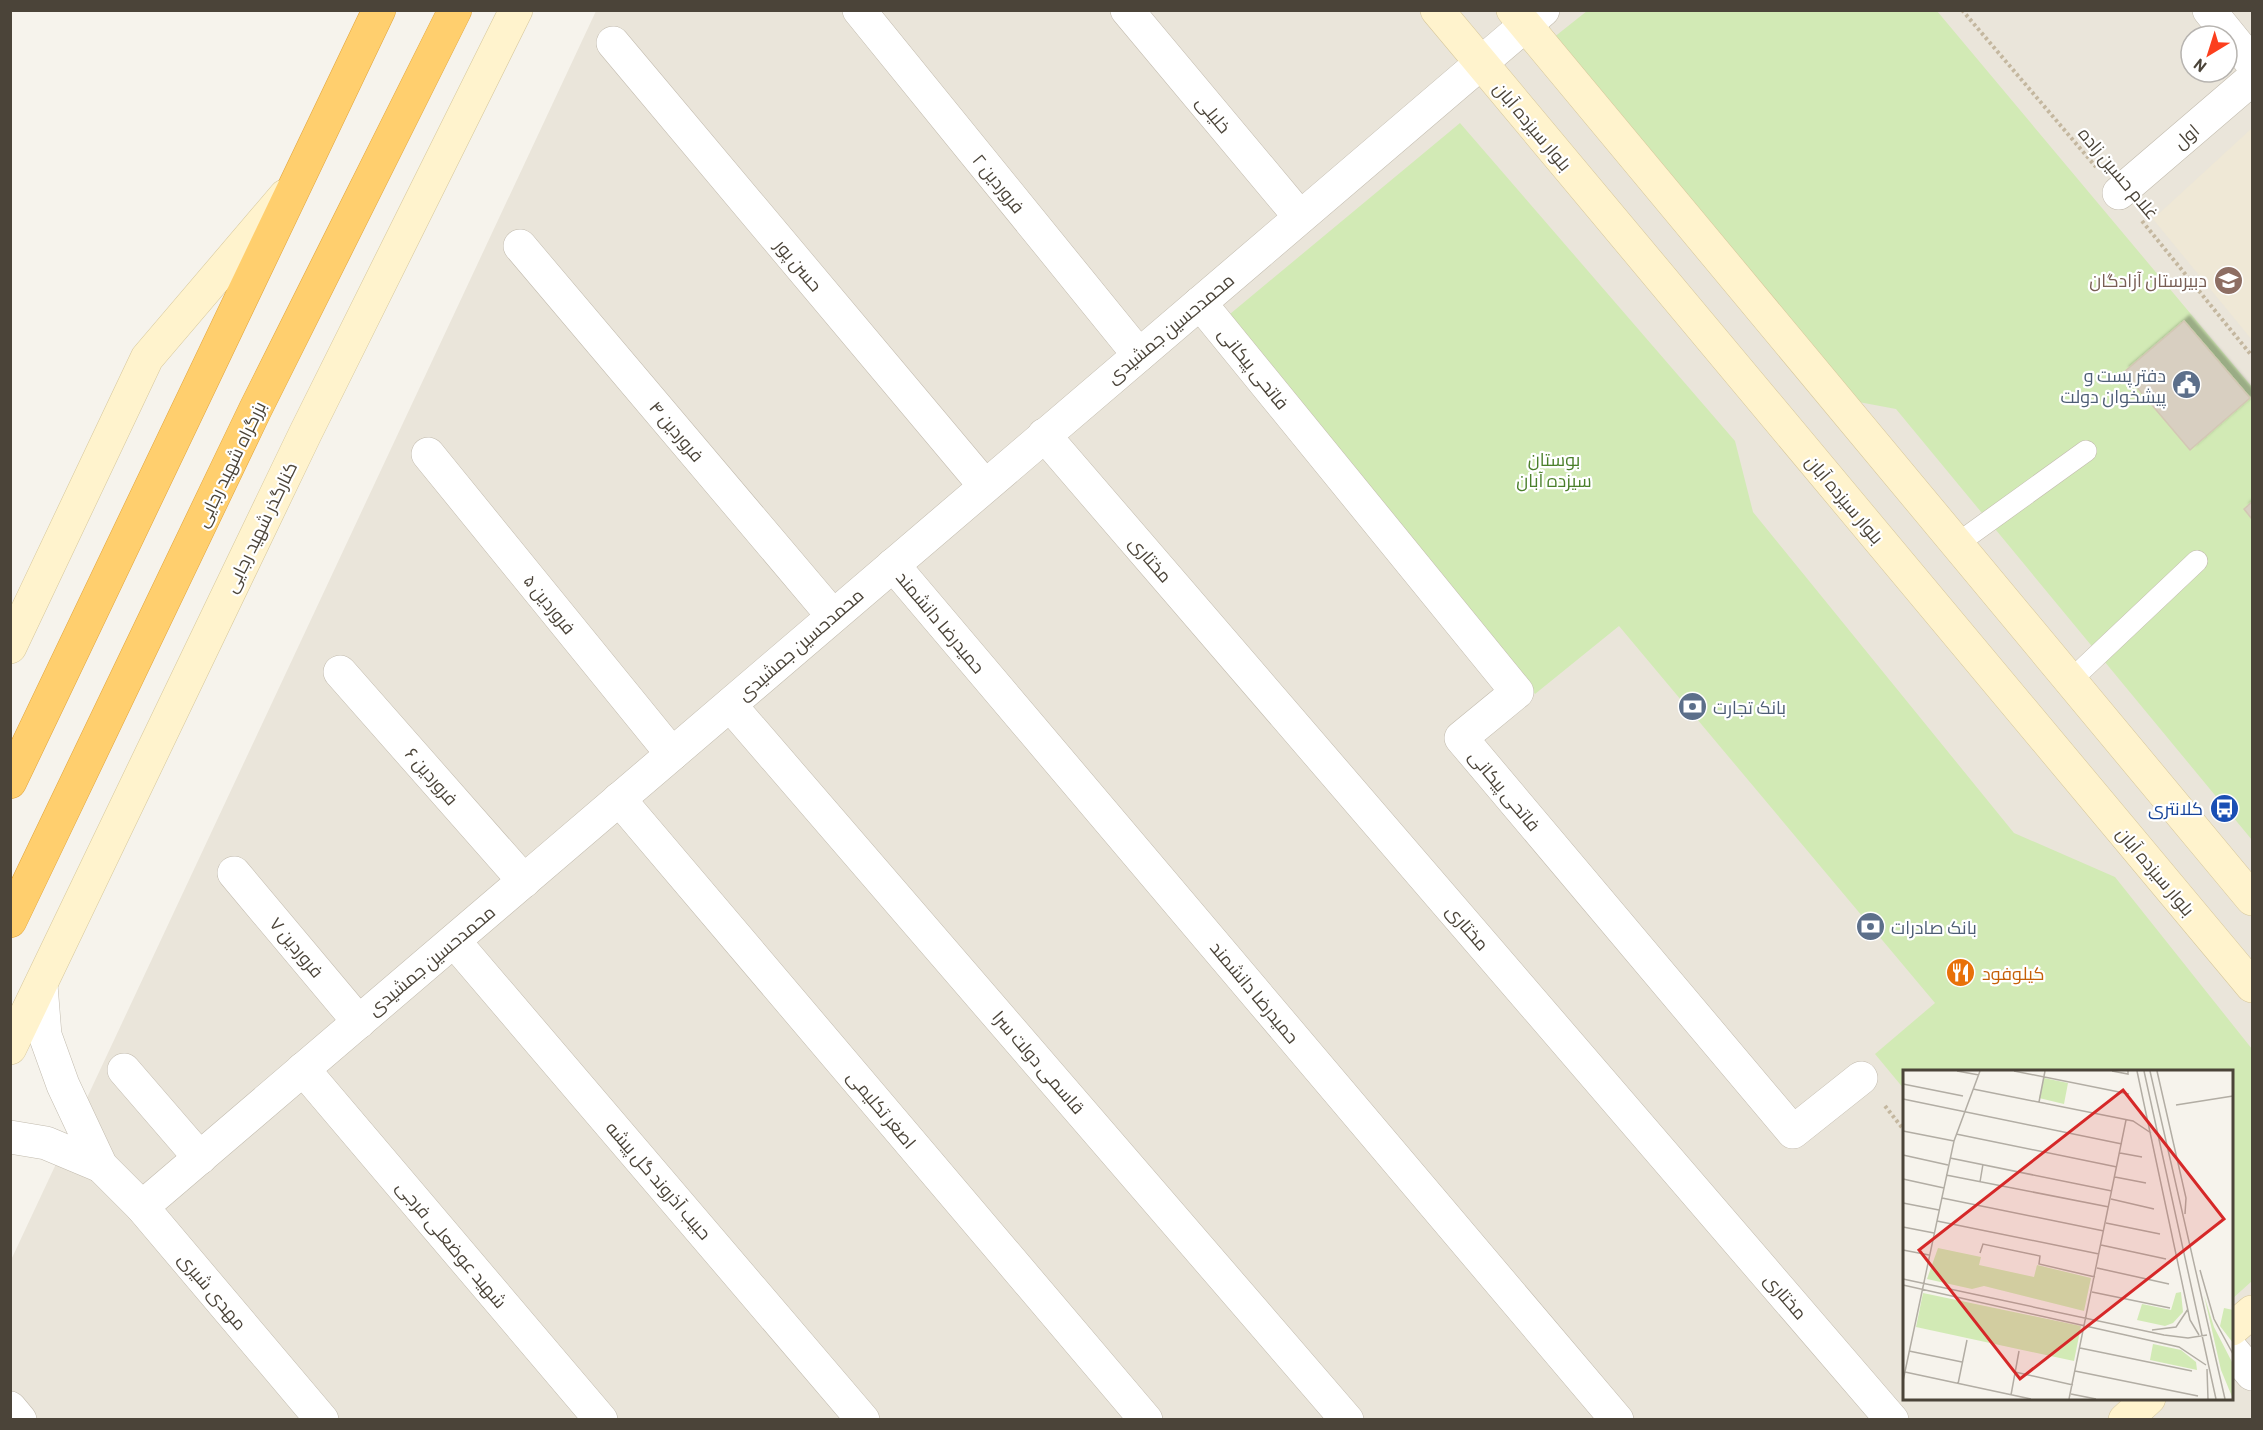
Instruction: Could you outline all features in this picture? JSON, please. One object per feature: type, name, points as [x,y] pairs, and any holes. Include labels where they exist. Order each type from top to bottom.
[{"type":"highway","points":[[10,782],[379,10]]},
{"type":"highway","name":"بزرگراه شهید رجایی","points":[[10,921],[255,410],[455,10]]},
{"type":"main road","name":"کنارگذر شهید رجایی","points":[[10,1047],[304,434],[516,10]]},
{"type":"main road","name":"بلوار سیزده آبان","points":[[1437,10],[1470,72],[2253,986]]},
{"type":"main road","points":[[1527,16],[1957,544],[2253,899]]},
{"type":"main road","points":[[10,647],[147,358],[296,183]]},
{"type":"main road","points":[[2233,1328],[2253,1311]]},
{"type":"main road","points":[[2124,1419],[2147,1400]]},
{"type":"street","name":"فروردین ۲","points":[[860,10],[1139,355]]},
{"type":"street","name":"خلیلی","points":[[1127,10],[1300,217]]},
{"type":"street","points":[[2209,10],[2253,63]]},
{"type":"street","name":"محمدحسین جمشیدی","points":[[142,1207],[1470,72],[1527,16]]},
{"type":"street","name":"حسن پور","points":[[613,43],[985,486]]},
{"type":"street","name":"اول","points":[[2118,193],[2253,79]]},
{"type":"street","name":"فروردین ۴","points":[[520,246],[833,616]]},
{"type":"street","name":"فاتحی پیکانی","points":[[1200,303],[1516,692],[1461,738],[1793,1132],[1861,1078]]},
{"type":"street","name":"مختاری","points":[[1044,435],[1892,1419]]},
{"type":"street","name":"فروردین ۵","points":[[428,454],[672,754]]},
{"type":"street","name":"حمیدرضا دانشمند","points":[[893,565],[1617,1419]]},
{"type":"street","name":"فروردین ۶","points":[[340,672],[524,881]]},
{"type":"street","name":"قاسمی دولت سرا","points":[[730,705],[1347,1419]]},
{"type":"street","name":"اصغر تکلیمی","points":[[619,799],[1146,1419]]},
{"type":"street","name":"فروردین ۷","points":[[234,873],[359,1022]]},
{"type":"street","name":"حبیب آذروند گل پیشه","points":[[454,941],[863,1419]]},
{"type":"street","points":[[41,985],[45,1035],[63,1085],[101,1166]]},
{"type":"street","name":"شهید عوضعلی فرجی","points":[[303,1069],[601,1419]]},
{"type":"street","points":[[124,1070],[200,1158]]},
{"type":"street","points":[[10,1137],[46,1143],[101,1166]]},
{"type":"street","name":"مهدی شیری","points":[[101,1166],[142,1207],[322,1419]]},
{"type":"street","points":[[2233,1351],[2253,1374]]},
{"type":"street","points":[[10,1408],[20,1419]]},
{"type":"lane","points":[[1957,544],[2086,451]]},
{"type":"lane","points":[[2070,681],[2197,561]]},
{"type":"path","name":"غلام حسین زاده","points":[[1962,10],[2253,356]]},
{"type":"shaded area","points":[[596,11],[2252,11],[2252,1419],[11,1420],[11,1260]]},
{"type":"shaded area","name":"دبیرستان آزادگان","points":[[2252,128],[2252,340],[2153,219]]},
{"type":"green space","points":[[1587,11],[1937,11],[2252,387],[2252,840],[1896,409],[1848,400],[1553,38]]},
{"type":"green space","name":"بوستان سیزده آبان","points":[[1460,123],[1735,441],[1753,512],[2014,833],[2115,877],[2252,1049],[2252,1281],[2233,1298],[2233,1070],[1903,1070],[1903,1088],[1875,1054],[1935,1003],[1619,626],[1535,694],[1230,314]]},
{"type":"building","name":"دفتر پست و پیشخوان دولت","points":[[2184,321],[2250,398],[2190,450],[2124,372]]},
{"type":"building","points":[[2252,502],[2252,519],[2244,509]]},
{"type":"place","name":"دبیرستان آزادگان","points":[[2228,280]]},
{"type":"place","name":"دفتر پست و پیشخوان دولت","points":[[2187,385]]},
{"type":"place","name":"بانک تجارت","points":[[1692,707]]},
{"type":"place","name":"کلانتری","points":[[2224,808]]},
{"type":"place","name":"بانک صادرات","points":[[1870,927]]},
{"type":"place","name":"کیلوفود","points":[[1961,973]]}]
